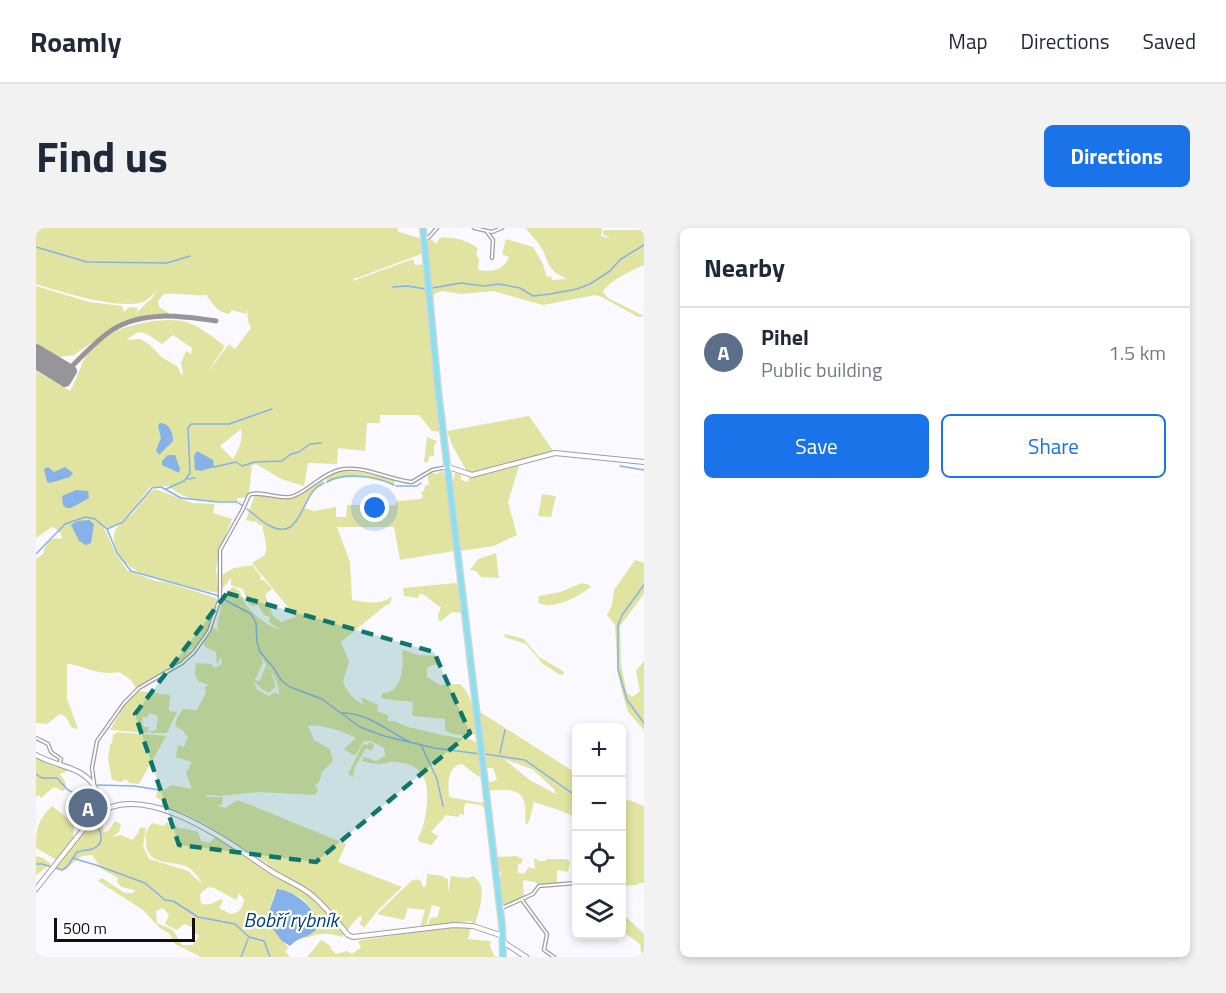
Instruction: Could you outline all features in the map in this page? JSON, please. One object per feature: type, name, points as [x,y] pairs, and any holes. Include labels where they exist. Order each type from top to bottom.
[{"type":"main road","points":[[423,228],[437,380],[500,910],[503,957]]},
{"type":"street","points":[[424,238],[429,237],[437,228]]},
{"type":"street","points":[[474,228],[487,232],[502,228]]},
{"type":"street","points":[[487,232],[493,240],[492,258]]},
{"type":"street","points":[[103,810],[91,772],[97,741],[124,703],[139,688],[173,670],[191,655],[212,626],[220,598],[220,550],[249,495],[255,492],[270,496],[294,496],[319,479],[341,470],[374,473],[412,482],[432,470],[448,467],[472,475],[555,453],[644,462]]},
{"type":"street","points":[[36,738],[48,744],[51,752],[61,759],[59,765]]},
{"type":"street","points":[[36,755],[80,772],[94,784]]},
{"type":"street","points":[[36,889],[81,830],[96,815],[103,810],[125,803],[139,804],[193,821],[235,845],[273,872],[310,893],[354,938],[454,926],[481,928],[503,939],[525,956]]},
{"type":"street","points":[[86,810],[91,810],[96,815]]},
{"type":"street","points":[[500,910],[533,894],[539,886],[572,883]]},
{"type":"street","points":[[522,899],[547,934],[544,950],[554,957]]},
{"type":"highlighted area","points":[[227,593],[434,652],[470,733],[316,862],[179,845],[135,714]]},
{"type":"green space","points":[[36,228],[397,228],[399,232],[423,239],[424,253],[354,278],[353,281],[413,259],[415,265],[425,264],[426,304],[440,428],[438,432],[432,431],[419,415],[380,415],[380,423],[367,423],[365,451],[338,448],[337,464],[308,463],[304,486],[281,479],[256,464],[252,465],[249,494],[244,498],[237,498],[237,501],[192,499],[169,486],[150,487],[126,518],[120,523],[104,528],[116,554],[127,570],[216,598],[213,620],[202,642],[166,672],[136,688],[131,680],[119,672],[103,673],[67,664],[67,699],[78,729],[72,728],[66,717],[60,714],[47,724],[36,723],[36,559],[43,554],[47,544],[52,540],[62,539],[59,531],[52,527],[36,538],[36,371],[70,391],[86,355],[101,339],[125,328],[167,320],[194,325],[225,346],[207,373],[229,344],[235,349],[251,328],[247,309],[246,314],[232,310],[229,314],[218,309],[206,295],[164,294],[158,301],[159,307],[170,314],[170,317],[128,323],[113,328],[74,355],[59,357],[36,344],[36,286],[89,302],[122,306],[124,312],[129,307],[138,308],[136,313],[157,290],[147,300],[125,304],[93,300],[36,284]],"holes":[[[138,332],[147,334],[162,344],[173,335],[192,348],[191,354],[186,351],[181,363],[183,373],[181,375],[178,367],[163,358],[149,344],[140,339],[126,340]],[[241,429],[240,444],[233,459],[220,446]]]},
{"type":"green space","points":[[526,228],[602,228],[601,236],[611,239],[603,234],[603,230],[644,230],[644,265],[615,280],[603,292],[608,298],[644,316],[638,317],[595,295],[543,305],[493,291],[462,294],[442,291],[434,294],[433,298],[427,240],[430,238],[436,244],[440,238],[450,238],[466,241],[475,246],[478,249],[476,253],[479,260],[478,270],[483,271],[497,270],[507,261],[509,257],[502,254],[506,239],[533,247],[543,264],[547,277],[551,276],[552,280],[567,279],[554,271],[538,243]]},
{"type":"green space","points":[[529,416],[554,452],[473,472],[466,470],[447,431]]},
{"type":"green space","points":[[427,437],[437,441],[434,446],[434,456],[430,456],[427,463],[424,462]]},
{"type":"green space","points":[[520,463],[508,502],[517,535],[494,546],[460,551],[452,486],[455,473],[461,475],[461,480],[468,482],[469,477]]},
{"type":"green space","points":[[340,471],[362,472],[395,479],[394,485],[378,480],[351,477],[327,483],[325,477]]},
{"type":"green space","points":[[442,471],[447,485],[454,551],[400,560],[394,527],[337,527],[350,562],[352,600],[378,602],[392,596],[390,604],[341,642],[349,661],[343,682],[357,701],[363,704],[361,697],[378,705],[377,711],[388,715],[388,721],[478,743],[481,775],[479,777],[462,764],[451,772],[448,787],[449,797],[482,803],[483,801],[484,808],[481,805],[466,803],[464,815],[459,814],[459,817],[446,815],[431,832],[438,836],[432,845],[419,842],[427,802],[426,786],[421,773],[416,768],[403,763],[378,764],[362,761],[364,757],[376,761],[385,756],[384,748],[371,741],[364,741],[355,756],[344,749],[356,738],[346,733],[313,725],[308,726],[314,740],[330,749],[333,761],[322,772],[319,782],[315,785],[318,790],[315,795],[258,792],[220,796],[206,795],[207,797],[223,797],[222,804],[218,806],[225,808],[238,800],[346,844],[338,862],[402,887],[378,910],[364,928],[360,924],[362,917],[360,916],[342,937],[324,934],[303,937],[316,930],[316,921],[312,911],[303,899],[291,894],[275,892],[266,920],[287,946],[288,949],[285,951],[290,957],[201,957],[175,944],[170,934],[160,928],[143,910],[98,881],[102,878],[125,893],[133,893],[135,890],[121,887],[117,881],[118,878],[102,869],[92,855],[82,856],[64,870],[56,869],[81,832],[101,814],[104,817],[103,832],[108,831],[115,821],[121,824],[119,832],[112,837],[121,835],[132,840],[140,827],[146,828],[143,846],[149,859],[188,871],[202,884],[197,875],[188,867],[162,862],[152,857],[148,852],[146,838],[147,830],[152,823],[164,826],[167,822],[182,829],[198,832],[201,841],[209,843],[216,837],[237,849],[239,854],[245,854],[266,869],[268,864],[203,823],[185,814],[160,807],[164,799],[158,799],[156,796],[158,789],[164,790],[172,785],[192,789],[186,773],[192,762],[176,757],[178,745],[184,747],[188,736],[175,726],[183,709],[197,710],[206,692],[205,687],[209,685],[198,681],[195,675],[196,663],[211,664],[215,668],[222,662],[221,656],[217,665],[216,652],[205,647],[203,642],[213,627],[219,632],[217,627],[223,595],[233,587],[240,591],[250,610],[268,624],[281,630],[269,622],[270,617],[264,615],[258,605],[252,606],[248,603],[243,589],[231,585],[231,578],[223,588],[222,575],[234,568],[252,565],[261,576],[260,580],[264,580],[272,589],[265,595],[273,616],[281,622],[296,617],[252,563],[265,555],[266,550],[263,525],[259,525],[256,521],[246,520],[255,494],[284,498],[297,494],[322,479],[324,482],[311,494],[304,508],[314,511],[336,507],[336,517],[346,517],[347,505],[395,505],[397,501],[420,499],[423,497],[421,492],[429,484],[428,475],[431,472],[436,474]],"holes":[[[262,657],[268,667],[266,665],[260,681],[255,680],[263,663]],[[271,671],[278,684],[279,695],[275,692],[269,696],[256,689],[254,684],[256,683],[269,693],[276,686]],[[208,887],[236,900],[239,893],[244,899],[240,909],[231,914],[219,908],[223,901],[221,899],[209,904],[201,903],[200,894]],[[163,908],[169,915],[166,925],[177,930],[184,924],[194,928],[192,931],[199,936],[193,945],[182,945],[173,930],[157,923],[156,911]]]},
{"type":"green space","points":[[155,489],[192,503],[215,504],[213,513],[232,519],[219,551],[216,569],[219,593],[196,589],[141,573],[130,567],[119,556],[114,543],[116,529]]},
{"type":"green space","points":[[542,494],[556,496],[551,517],[538,516]]},
{"type":"green space","points":[[496,553],[499,578],[481,577],[476,571],[470,570],[478,559]]},
{"type":"green space","points":[[635,560],[644,563],[644,594],[620,626],[621,665],[627,693],[633,697],[640,691],[636,671],[644,661],[644,730],[628,712],[618,675],[615,625],[607,615],[612,605],[614,590]]},
{"type":"green space","points":[[459,583],[463,613],[452,612],[441,621],[438,615],[441,607],[426,596],[420,593],[418,598],[404,596],[403,588]]},
{"type":"green space","points":[[582,583],[591,587],[565,602],[544,605],[538,602],[539,596],[560,592]]},
{"type":"green space","points":[[505,634],[524,639],[539,657],[563,671],[564,674],[560,675],[542,663],[526,644],[504,637]]},
{"type":"green space","points":[[402,650],[419,655],[438,656],[439,665],[427,668],[427,677],[440,685],[460,684],[464,688],[473,707],[475,734],[463,735],[445,730],[445,719],[412,715],[413,702],[381,698],[382,693],[389,692],[398,684],[403,663]]},
{"type":"green space","points":[[138,691],[170,695],[169,711],[177,712],[167,733],[150,733],[156,730],[158,716],[149,713],[147,718],[143,716],[142,722],[144,727],[149,727],[148,733],[110,730],[127,701]]},
{"type":"green space","points":[[480,712],[572,770],[572,816],[534,802],[529,822],[525,823],[525,804],[519,794],[507,790],[488,791],[487,783],[497,780],[493,768],[488,768],[484,763]],"holes":[[[504,759],[532,769],[554,789],[556,794],[531,781]]]},
{"type":"green space","points":[[116,732],[166,736],[139,784],[129,783],[126,779],[121,782],[112,780],[108,759],[110,744]]},
{"type":"green space","points":[[369,742],[374,744],[372,751],[366,748],[355,767],[353,777],[348,774],[362,746],[368,745]]},
{"type":"green space","points":[[36,757],[55,767],[70,770],[60,774],[65,781],[66,789],[63,791],[54,787],[41,798],[39,795],[36,797]]},
{"type":"green space","points":[[626,800],[644,806],[644,883],[626,886]]},
{"type":"green space","points":[[52,806],[74,823],[73,838],[57,860],[36,848],[39,825]]},
{"type":"green space","points":[[36,856],[51,864],[36,875]]},
{"type":"green space","points":[[516,856],[523,859],[521,864],[518,864],[516,872],[524,874],[529,867],[535,869],[534,858],[539,861],[566,859],[570,862],[568,872],[557,870],[557,883],[538,885],[535,882],[523,880],[524,897],[502,906],[501,872],[495,857]]},
{"type":"green space","points":[[427,874],[444,876],[448,879],[448,893],[451,876],[467,878],[474,876],[480,883],[482,893],[475,924],[470,921],[428,926],[429,920],[433,917],[437,918],[440,907],[432,905],[426,926],[420,927],[425,910],[408,908],[404,920],[377,914],[411,881],[416,879],[421,881],[423,887],[426,886]]},
{"type":"green space","points":[[626,917],[644,934],[644,957],[642,957],[640,944],[626,934]]},
{"type":"green space","points":[[470,928],[467,939],[491,941],[494,956],[500,957],[307,957],[321,940],[331,946],[330,948],[336,954],[347,951],[352,954],[361,947],[358,942],[361,940],[424,930]]},
{"type":"water","points":[[160,423],[170,429],[173,441],[159,455],[156,450],[161,438],[158,426]]},
{"type":"water","points":[[197,451],[213,460],[214,467],[201,471],[195,470],[194,456]]},
{"type":"water","points":[[168,455],[175,455],[180,469],[179,473],[162,465],[162,461]]},
{"type":"water","points":[[48,467],[54,472],[65,467],[73,473],[70,477],[50,483],[47,482],[44,469]]},
{"type":"water","points":[[76,490],[88,491],[89,498],[71,508],[66,508],[63,505],[62,496]]},
{"type":"water","points":[[89,520],[94,524],[91,543],[86,545],[79,541],[71,525],[77,521]]},
{"type":"water","name":"Bobří rybník","points":[[277,889],[298,897],[311,909],[317,923],[316,930],[290,946],[282,941],[266,920]]},
{"type":"waterway","points":[[393,287],[407,286],[426,289],[461,283],[484,286],[499,284],[520,288],[533,296],[550,294],[590,284],[610,271],[621,259],[644,245]]},
{"type":"waterway","points":[[36,247],[87,262],[167,263],[190,256]]},
{"type":"waterway","points":[[166,489],[184,481],[190,473],[188,428],[191,424],[229,424],[272,409]]},
{"type":"waterway","points":[[214,467],[236,462],[242,466],[255,462],[282,461],[310,444],[321,443]]},
{"type":"waterway","points":[[620,466],[644,470]]},
{"type":"waterway","points":[[327,482],[342,477],[360,476],[394,485]]},
{"type":"waterway","points":[[187,479],[195,478]]},
{"type":"waterway","points":[[247,509],[270,526],[280,529],[288,528],[299,517],[311,494],[324,483]]},
{"type":"waterway","points":[[396,486],[417,486],[421,483]]},
{"type":"waterway","points":[[107,529],[123,522],[152,488],[160,487]]},
{"type":"waterway","points":[[161,487],[181,498],[218,502]]},
{"type":"waterway","points":[[219,502],[237,502],[243,506]]},
{"type":"waterway","points":[[36,554],[65,524],[85,517],[95,519],[107,529],[117,553],[131,571],[216,595],[251,614],[256,623],[260,652],[281,680],[290,687],[322,699],[360,727],[384,736],[434,748],[480,754]]},
{"type":"waterway","points":[[644,585],[622,615],[618,625],[618,669],[627,700],[644,723]]},
{"type":"waterway","points":[[342,713],[369,719],[410,742]]},
{"type":"waterway","points":[[500,753],[505,730]]},
{"type":"waterway","points":[[421,745],[437,779],[443,806]]},
{"type":"waterway","points":[[485,754],[525,760],[572,793]]},
{"type":"waterway","points":[[36,774],[42,778],[57,778],[68,790],[78,795],[85,802],[89,818]]},
{"type":"waterway","points":[[98,785],[134,786],[160,790]]},
{"type":"waterway","points":[[36,864],[62,870],[67,867],[77,852],[97,847],[101,836],[92,820]]},
{"type":"waterway","points":[[72,858],[145,883],[165,900],[173,901],[198,917],[235,924],[249,937],[264,941],[270,957]]},
{"type":"waterway","points":[[241,957],[248,939]]},
{"type":"taxiway","points":[[64,374],[112,330],[137,319],[163,316],[216,321]]},
{"type":"runway","points":[[36,350],[71,371],[65,381],[36,363]]},
{"type":"place","name":"Pihel","points":[[88,808]]}]
